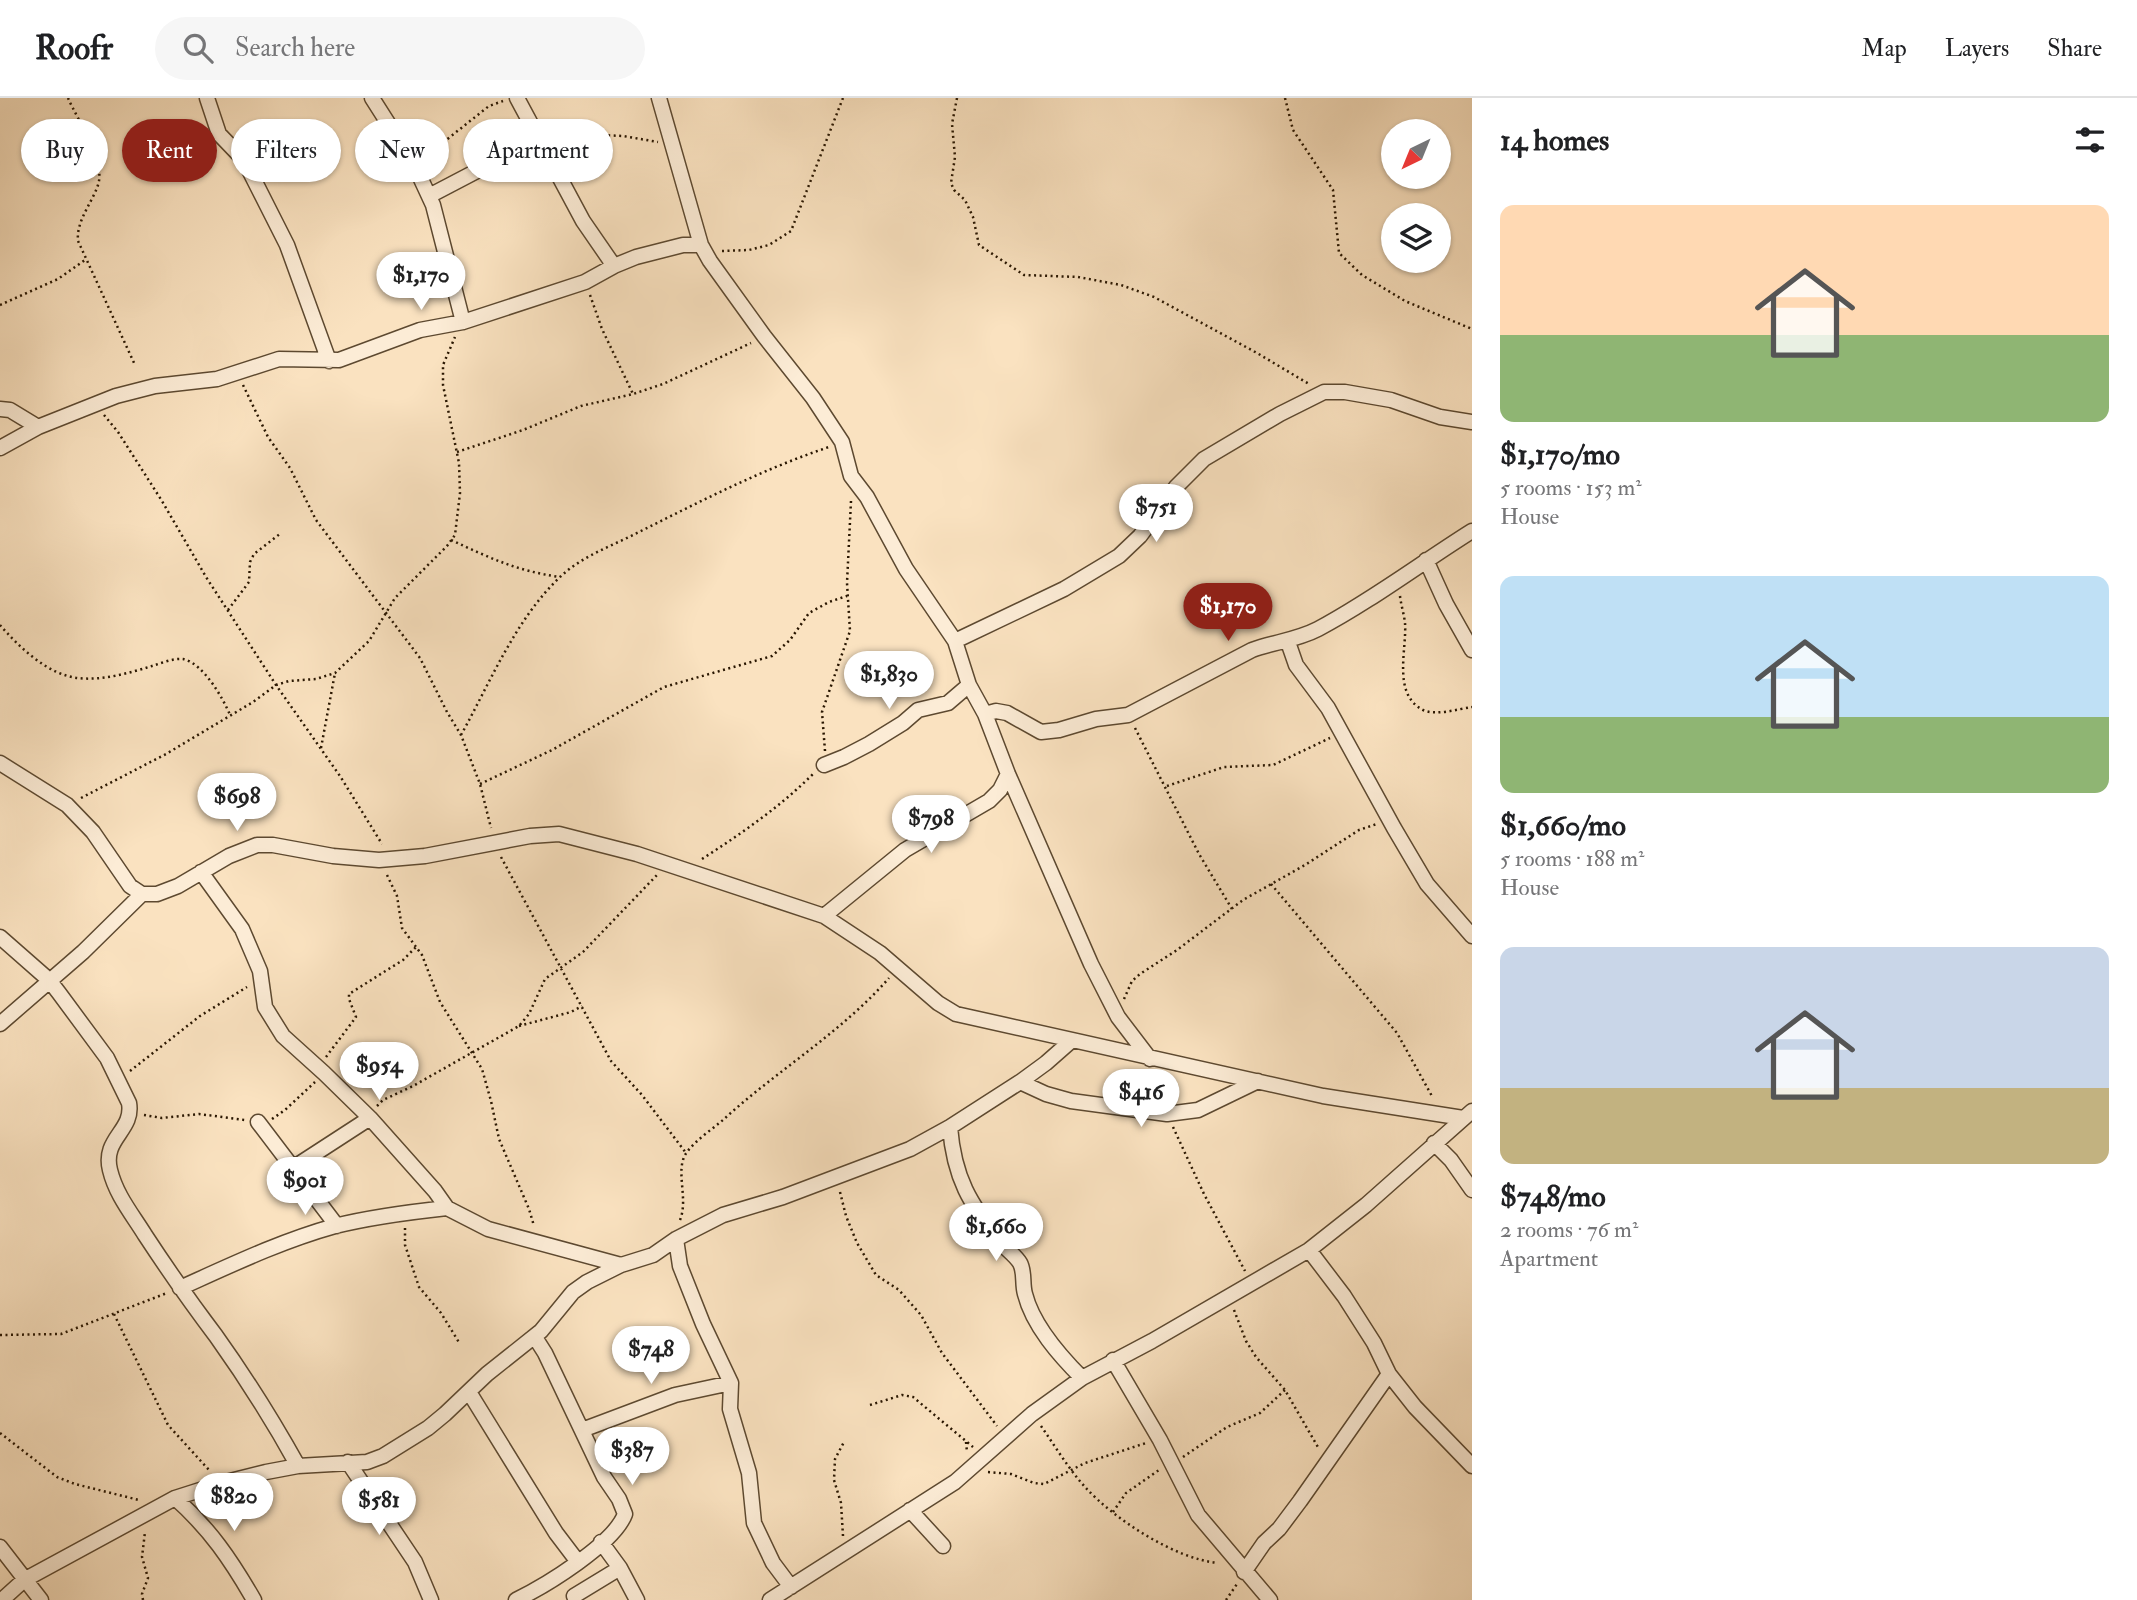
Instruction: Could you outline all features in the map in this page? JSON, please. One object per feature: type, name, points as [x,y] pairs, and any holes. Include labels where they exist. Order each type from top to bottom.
[{"type":"street","points":[[207,98],[219,134],[244,160],[287,245],[329,361]]},
{"type":"street","points":[[372,98],[385,119]]},
{"type":"street","points":[[515,98],[527,119]]},
{"type":"street","points":[[659,98],[701,245],[764,336],[813,397],[842,442],[851,477],[867,497],[906,569],[955,641],[969,685],[985,714],[1008,774],[1091,964],[1118,1017],[1150,1059]]},
{"type":"street","points":[[429,195],[463,178]]},
{"type":"street","points":[[423,182],[429,195],[463,322]]},
{"type":"street","points":[[562,182],[583,221],[614,266]]},
{"type":"street","points":[[0,448],[38,427],[95,404],[155,386],[204,382],[279,359],[339,360],[420,330],[463,322],[585,282],[614,266],[663,249],[701,245]]},
{"type":"street","points":[[955,641],[1064,589],[1119,556],[1140,536],[1177,487],[1204,459],[1280,414],[1324,392],[1345,392],[1391,400],[1440,417],[1472,422]]},
{"type":"street","points":[[0,409],[10,410],[38,427]]},
{"type":"street","points":[[985,714],[996,711],[1007,713],[1041,732],[1059,730],[1096,719],[1128,715],[1252,650],[1268,644],[1288,642],[1317,630],[1472,531]]},
{"type":"street","points":[[1426,560],[1446,604],[1472,650]]},
{"type":"street","points":[[1288,642],[1296,665],[1328,708],[1427,884],[1472,936]]},
{"type":"street","points":[[824,765],[869,744],[918,710],[948,703],[969,685]]},
{"type":"street","points":[[0,764],[67,805],[93,832],[130,886],[142,894],[157,894],[244,849],[257,845],[273,845],[333,856],[386,860],[425,856],[530,836],[559,834],[668,863],[824,916],[898,968],[956,1014],[1323,1096],[1439,1115],[1467,1114]]},
{"type":"street","points":[[824,916],[905,850],[989,800],[1000,790],[1008,774]]},
{"type":"street","points":[[201,872],[242,929],[261,978],[265,1007],[283,1037],[322,1070],[370,1118],[447,1208],[488,1229],[621,1265]]},
{"type":"street","points":[[0,1024],[83,952],[142,894]]},
{"type":"street","points":[[0,937],[49,980],[107,1058],[130,1103],[131,1115],[109,1152],[109,1169],[117,1192],[180,1288],[244,1376],[298,1466]]},
{"type":"street","points":[[2,1600],[24,1580],[175,1498],[222,1483],[298,1466],[367,1462],[383,1456],[428,1428],[487,1374],[541,1331],[573,1292],[587,1282],[621,1265],[653,1255],[676,1239],[723,1214],[783,1197],[891,1158],[950,1128],[1020,1082],[1071,1041]]},
{"type":"street","points":[[1020,1082],[1071,1101],[1167,1114],[1198,1110],[1258,1081]]},
{"type":"street","points":[[770,1600],[967,1473],[1032,1414],[1082,1378],[1152,1341],[1309,1250],[1366,1205],[1467,1114]]},
{"type":"street","points":[[293,1168],[370,1118]]},
{"type":"street","points":[[258,1122],[337,1226]]},
{"type":"street","points":[[950,1128],[952,1155],[958,1177],[972,1203],[1003,1246],[1020,1264],[1030,1308],[1064,1360],[1082,1378]]},
{"type":"street","points":[[1434,1143],[1451,1160],[1472,1190]]},
{"type":"street","points":[[180,1288],[251,1255],[337,1226],[447,1208]]},
{"type":"street","points":[[676,1239],[680,1266],[731,1384],[730,1409],[749,1473],[754,1523],[773,1563],[791,1587]]},
{"type":"street","points":[[1309,1250],[1344,1296],[1374,1343],[1389,1374],[1415,1407],[1472,1466]]},
{"type":"street","points":[[516,1600],[578,1562],[621,1523],[625,1514],[545,1353],[538,1342],[531,1338]]},
{"type":"street","points":[[1113,1360],[1160,1440],[1198,1515],[1270,1600]]},
{"type":"street","points":[[1242,1569],[1279,1529],[1389,1374]]},
{"type":"street","points":[[582,1430],[675,1395],[731,1384]]},
{"type":"street","points":[[469,1392],[556,1533],[578,1562]]},
{"type":"street","points":[[348,1462],[415,1562],[432,1600]]},
{"type":"street","points":[[175,1498],[202,1522],[215,1538],[254,1600]]},
{"type":"street","points":[[910,1510],[943,1546]]},
{"type":"street","points":[[601,1542],[620,1568],[634,1599]]},
{"type":"street","points":[[0,1547],[41,1600]]},
{"type":"street","points":[[574,1596],[620,1568]]},
{"type":"path","points":[[68,98],[92,149],[99,176],[99,183],[77,229],[78,241],[135,365]]},
{"type":"path","points":[[449,137],[489,106],[515,98]]},
{"type":"path","points":[[701,245],[723,251],[749,250],[769,245],[791,231],[843,98]]},
{"type":"path","points":[[957,98],[952,124],[955,157],[951,183],[973,217],[979,245],[1024,275],[1078,277],[1121,285],[1154,297],[1324,392]]},
{"type":"path","points":[[1285,98],[1293,130],[1333,190],[1339,253],[1362,275],[1405,301],[1472,329]]},
{"type":"path","points":[[613,136],[637,138],[674,147]]},
{"type":"path","points":[[0,305],[58,279],[85,260]]},
{"type":"path","points":[[585,282],[602,329],[633,394]]},
{"type":"path","points":[[67,805],[156,759],[276,685],[289,681],[316,680],[335,673],[369,641],[395,598],[451,540],[457,527],[460,494],[457,452],[445,401],[443,365],[463,322]]},
{"type":"path","points":[[457,452],[523,430],[581,406],[633,394],[676,379],[764,336]]},
{"type":"path","points":[[237,373],[268,437],[290,468],[316,520],[420,658],[461,735],[480,784],[494,843],[611,1062],[642,1095],[686,1153]]},
{"type":"path","points":[[95,404],[118,432],[276,685],[321,748],[386,860],[397,896],[402,928],[422,955],[440,1002],[472,1051],[488,1087],[499,1139],[529,1209],[539,1243]]},
{"type":"path","points":[[461,735],[523,622],[560,577],[581,561],[612,544],[694,504],[795,458],[842,442]]},
{"type":"path","points":[[687,870],[746,831],[793,794],[824,765],[822,712],[850,631],[847,596],[851,477]]},
{"type":"path","points":[[228,610],[249,582],[250,562],[254,554],[281,533]]},
{"type":"path","points":[[451,540],[510,567],[560,577]]},
{"type":"path","points":[[1398,579],[1405,621],[1405,685],[1412,702],[1424,711],[1472,707]]},
{"type":"path","points":[[480,784],[552,750],[664,687],[772,656],[790,640],[809,613],[847,596]]},
{"type":"path","points":[[0,625],[33,657],[62,674],[78,678],[98,679],[183,659],[193,664],[213,684],[230,715]]},
{"type":"path","points":[[321,748],[335,673]]},
{"type":"path","points":[[1128,715],[1199,854],[1232,909]]},
{"type":"path","points":[[1166,786],[1224,767],[1273,765],[1342,732]]},
{"type":"path","points":[[1118,1017],[1132,981],[1243,900],[1359,830],[1378,823],[1394,828]]},
{"type":"path","points":[[519,1026],[529,1014],[545,979],[583,952],[668,863]]},
{"type":"path","points":[[1271,884],[1397,1033],[1432,1094],[1439,1115]]},
{"type":"path","points":[[131,1115],[162,1118],[200,1114],[258,1122],[274,1117],[285,1110],[322,1070],[356,1017],[349,994],[403,960],[416,947]]},
{"type":"path","points":[[676,1239],[676,1229],[682,1215],[682,1171],[686,1153],[737,1107],[831,1034],[872,998],[898,968]]},
{"type":"path","points":[[118,1079],[200,1017],[261,978]]},
{"type":"path","points":[[370,1118],[383,1100],[519,1026],[571,1012],[582,1006]]},
{"type":"path","points":[[1167,1114],[1251,1284]]},
{"type":"path","points":[[837,1176],[846,1216],[867,1262],[876,1275],[900,1290],[921,1315],[942,1353],[1005,1437]]},
{"type":"path","points":[[411,1212],[404,1235],[415,1277],[419,1287],[441,1313],[460,1344]]},
{"type":"path","points":[[0,1335],[61,1334],[180,1288]]},
{"type":"path","points":[[1230,1297],[1251,1349],[1285,1390],[1328,1461]]},
{"type":"path","points":[[114,1314],[168,1425],[222,1483]]},
{"type":"path","points":[[1113,1512],[1130,1489],[1200,1447],[1227,1427],[1260,1413],[1285,1390]]},
{"type":"path","points":[[870,1405],[902,1395],[913,1397],[984,1457]]},
{"type":"path","points":[[1032,1414],[1071,1471],[1113,1512],[1171,1549],[1209,1562],[1242,1569],[1226,1600]]},
{"type":"path","points":[[0,1433],[57,1477],[75,1484],[129,1495],[152,1511],[142,1557],[148,1578],[143,1600]]},
{"type":"path","points":[[967,1473],[1003,1473],[1041,1485],[1098,1458],[1160,1440]]},
{"type":"path","points":[[844,1442],[835,1460],[834,1480],[841,1503],[844,1554]]}]
